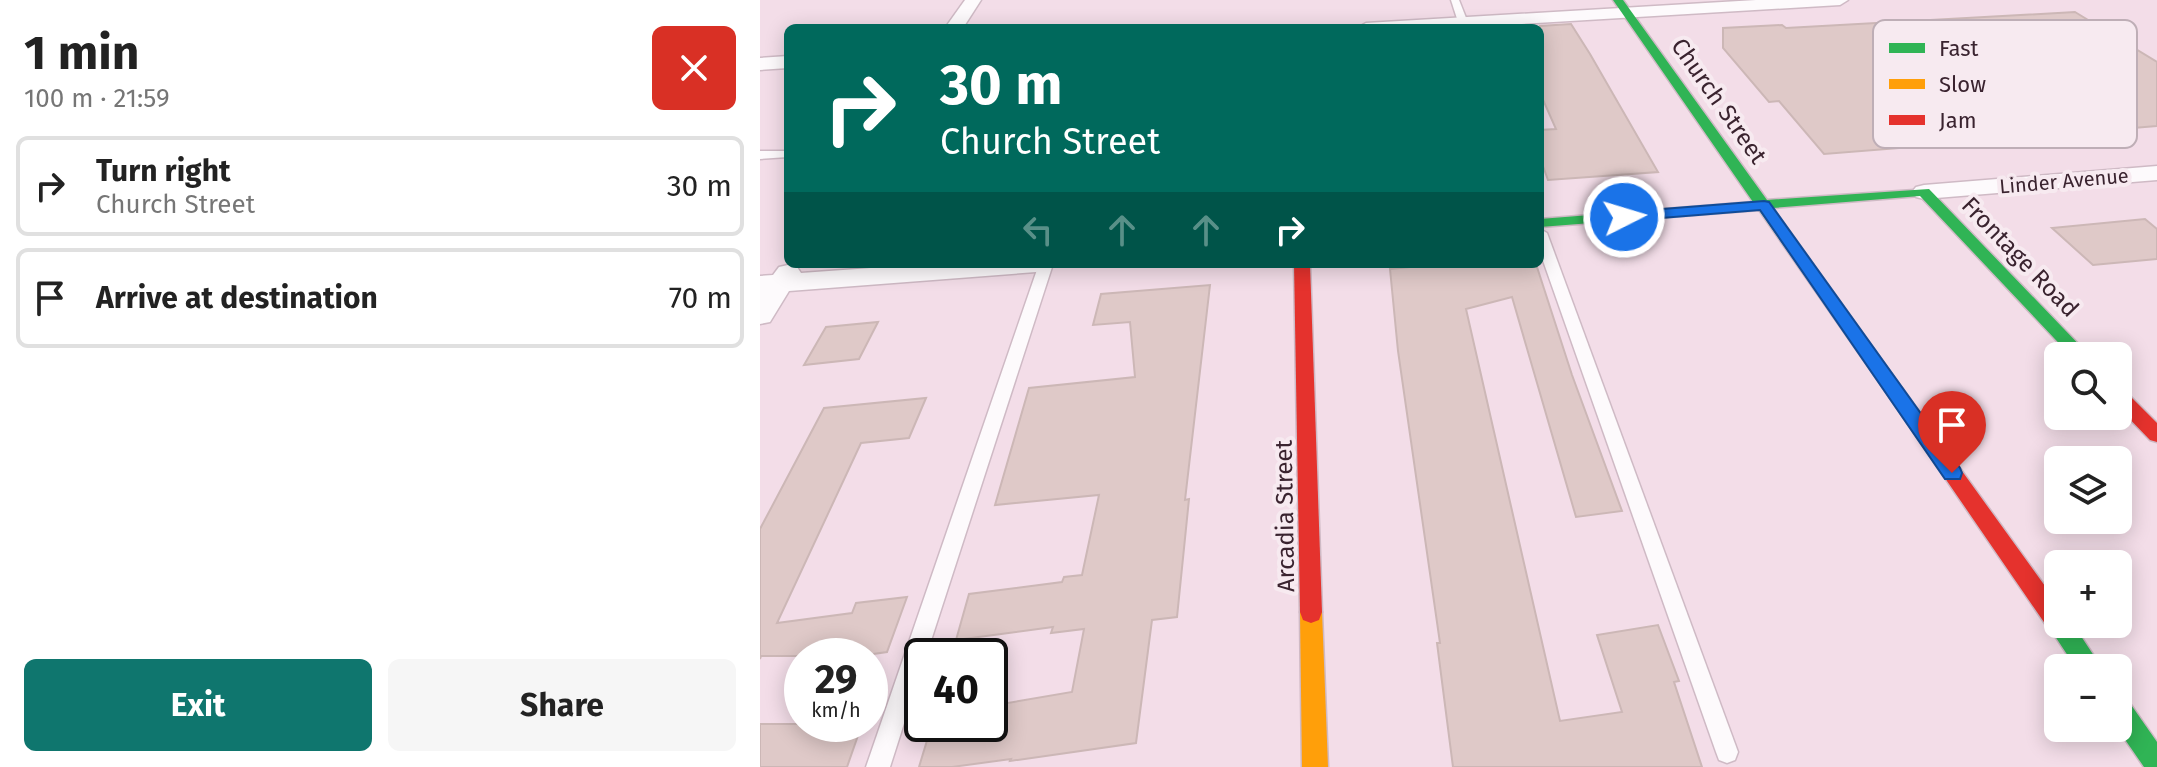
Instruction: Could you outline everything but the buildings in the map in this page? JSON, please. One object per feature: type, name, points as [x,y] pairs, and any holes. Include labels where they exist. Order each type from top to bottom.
[{"type":"street","points":[[957,24],[973,0]]},
{"type":"street","points":[[1472,24],[1622,6],[1840,0]]},
{"type":"street","name":"Church Street","points":[[1622,6],[2044,604]]},
{"type":"street","points":[[760,64],[784,62]]},
{"type":"street","name":"Linder Avenue","points":[[1544,223],[2157,173]]},
{"type":"street","name":"Frontage Road","points":[[1924,192],[2068,342]]},
{"type":"street","points":[[760,315],[779,278],[963,268]]},
{"type":"street","name":"Arcadia Street","points":[[1302,268],[1315,767]]},
{"type":"street","points":[[2132,409],[2157,435]]},
{"type":"street","points":[[2132,728],[2157,764]]},
{"type":"lane","points":[[1455,0],[1464,24]]},
{"type":"lane","points":[[760,155],[784,154]]},
{"type":"lane","points":[[1544,244],[1727,752]]},
{"type":"lane","points":[[878,767],[1045,268]]},
{"type":"traffic: fast","points":[[1618,0],[1896,393]]},
{"type":"traffic: fast","points":[[1544,223],[1924,192],[2068,342]]},
{"type":"traffic: fast","points":[[2069,638],[2080,654]]},
{"type":"traffic: fast","points":[[2132,728],[2157,764]]},
{"type":"traffic: slow","points":[[1311,612],[1315,767]]},
{"type":"traffic: jam","points":[[1302,268],[1311,612]]},
{"type":"traffic: jam","points":[[1896,393],[2044,603]]},
{"type":"traffic: jam","points":[[2132,409],[2157,435]]},
{"type":"route","points":[[1624,217],[1764,205],[1952,473]]}]
